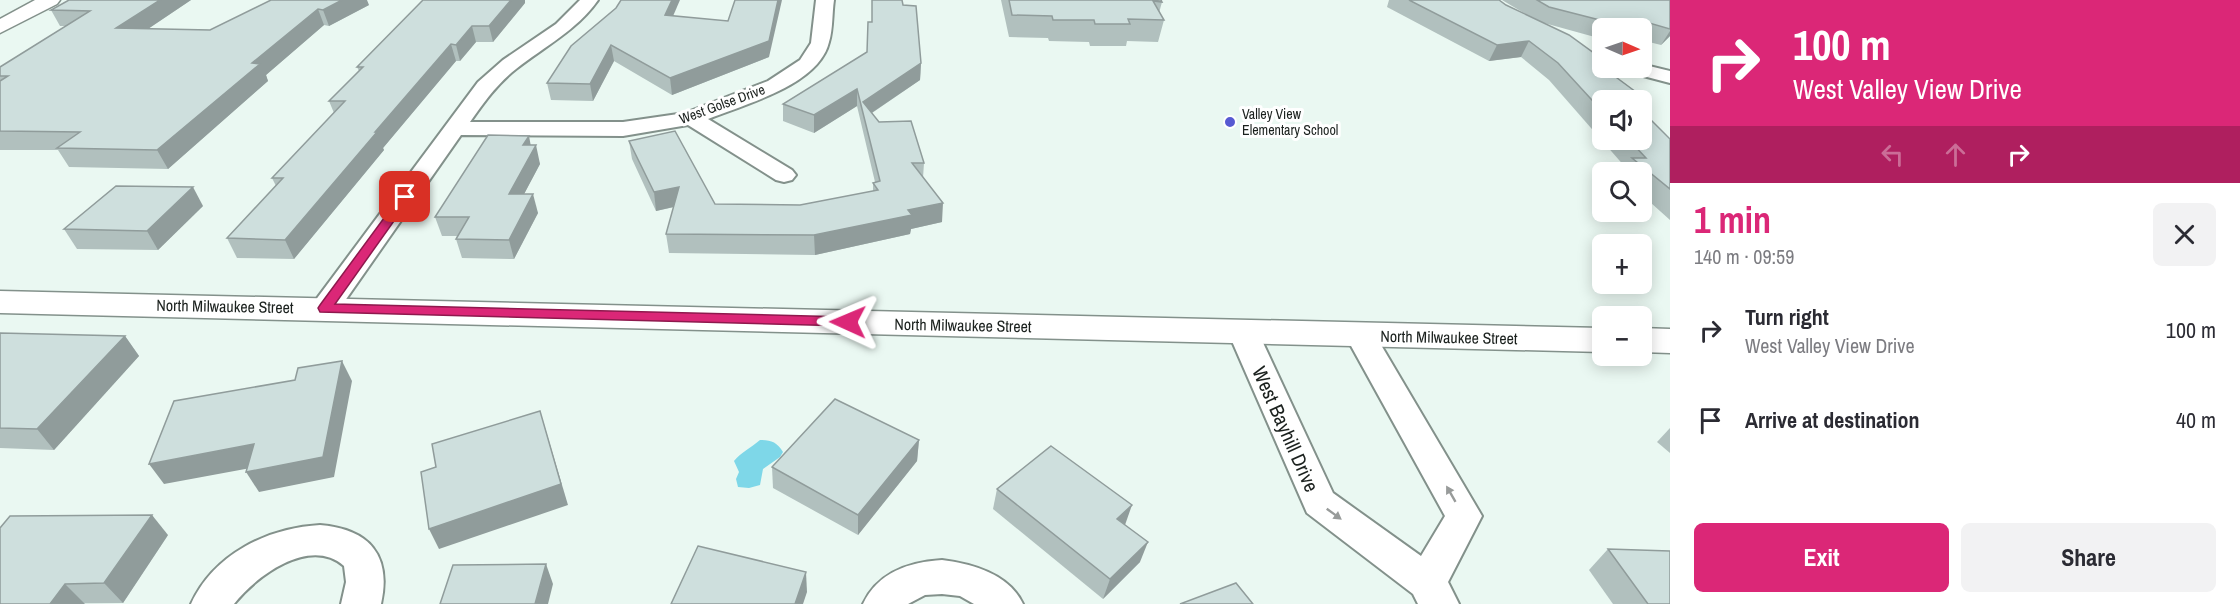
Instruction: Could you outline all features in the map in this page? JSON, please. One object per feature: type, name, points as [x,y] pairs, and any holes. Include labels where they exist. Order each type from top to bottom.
[{"type":"street","points":[[0,27],[50,0]]},
{"type":"street","points":[[325,308],[485,86],[509,65],[562,30],[580,13],[589,0]]},
{"type":"street","name":"West Golse Drive","points":[[455,128],[623,129],[691,118],[775,85],[808,64],[820,43],[825,0]]},
{"type":"street","points":[[1652,72],[1670,77]]},
{"type":"street","points":[[691,118],[784,175]]},
{"type":"street","name":"North Milwaukee Street","points":[[0,302],[1592,340]]},
{"type":"street","name":"West Bayhill Drive","points":[[1243,332],[1320,503],[1433,593],[1464,516],[1360,335]]},
{"type":"street","points":[[1652,340],[1670,341]]},
{"type":"street","points":[[211,604],[222,587],[242,568],[265,554],[291,544],[315,539],[337,542],[355,551],[364,566],[366,586],[361,604]]},
{"type":"street","points":[[883,604],[904,585],[925,578],[950,577],[975,584],[997,597],[1003,604]]},
{"type":"water","points":[[760,440],[773,442],[783,452],[780,457],[763,469],[760,485],[749,488],[738,487],[736,479],[739,472],[734,461]]},
{"type":"building","points":[[69,0],[160,0],[116,28],[210,30],[271,0],[342,0],[323,10],[318,9],[252,63],[260,64],[157,150],[57,148],[80,132],[0,131],[0,81],[8,76],[0,76],[0,67],[90,11],[51,10]]},
{"type":"building","points":[[423,0],[511,0],[489,26],[472,26],[456,45],[451,44],[285,240],[227,238],[283,178],[272,178],[345,101],[329,101],[363,67],[357,67]]},
{"type":"building","points":[[621,0],[672,0],[665,15],[728,21],[735,0],[778,0],[769,41],[670,78],[611,45],[590,84],[547,83],[571,46],[616,8]]},
{"type":"building","points":[[872,0],[902,0],[903,5],[916,6],[921,63],[863,102],[879,122],[911,121],[924,163],[912,163],[943,203],[908,210],[912,215],[814,235],[666,234],[679,187],[654,192],[629,141],[675,131],[715,204],[800,205],[878,190],[873,183],[880,181],[857,89],[814,115],[783,104],[867,52],[868,22],[872,22]]},
{"type":"building","points":[[1009,0],[1161,0],[1162,2],[1153,1],[1164,20],[1128,19],[1130,24],[1095,24],[1094,20],[1053,20],[1052,16],[1012,15]]},
{"type":"building","points":[[1409,0],[1499,0],[1569,35],[1592,52],[1592,78],[1617,78],[1633,90],[1592,90],[1592,100],[1558,63],[1529,41],[1497,45]]},
{"type":"building","points":[[1537,0],[1670,0],[1670,29],[1652,24],[1652,18],[1592,18],[1549,7]]},
{"type":"building","points":[[1652,121],[1670,139],[1670,189],[1652,174],[1652,162],[1637,162],[1632,158],[1646,158],[1638,150],[1652,150]]},
{"type":"building","points":[[488,135],[529,136],[523,145],[536,145],[509,194],[533,194],[509,240],[456,239],[469,217],[435,217]]},
{"type":"building","points":[[116,186],[193,187],[147,231],[64,229]]},
{"type":"building","points":[[0,333],[125,336],[37,429],[0,428]]},
{"type":"building","points":[[342,361],[323,457],[246,472],[254,444],[149,464],[174,401],[295,380],[298,368]]},
{"type":"building","points":[[835,399],[919,440],[858,515],[772,467]]},
{"type":"building","points":[[540,411],[561,484],[429,529],[421,472],[436,467],[432,444]]},
{"type":"building","points":[[1051,446],[1132,505],[1117,519],[1148,542],[1110,579],[997,489]]},
{"type":"building","points":[[152,515],[104,583],[65,584],[50,604],[0,604],[0,528],[10,516]]},
{"type":"building","points":[[698,546],[806,572],[795,604],[671,604]]},
{"type":"building","points":[[1608,549],[1670,551],[1670,604],[1648,604]]},
{"type":"building","points":[[546,564],[535,604],[440,604],[453,565]]},
{"type":"building","points":[[1236,583],[1253,604],[1180,604]]},
{"type":"place","name":"Valley View Elementary School","points":[[1230,122]]},
{"type":"route","points":[[405,197],[325,308],[848,322]]}]
